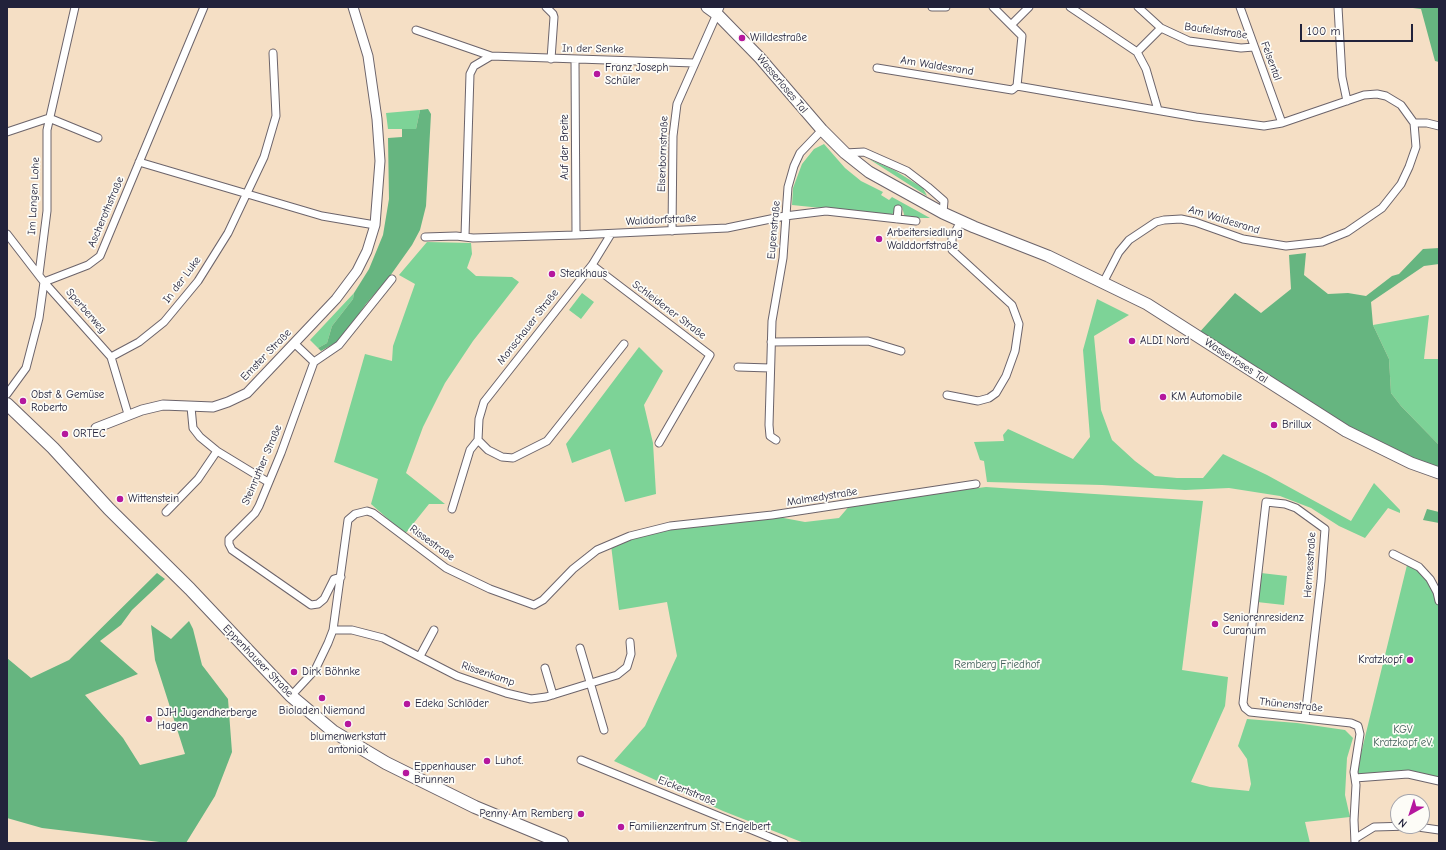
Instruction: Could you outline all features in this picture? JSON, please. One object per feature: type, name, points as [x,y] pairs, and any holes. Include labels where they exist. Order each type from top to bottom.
[{"type":"main road","name":"Wasserloses Tal","points":[[707,7],[719,11],[822,130],[845,153],[869,172],[943,213],[1048,256],[1147,304],[1346,431],[1411,463],[1439,473]]},
{"type":"main road","name":"Eppenhauser Straße","points":[[7,404],[53,448],[109,509],[190,589],[291,696],[334,732],[363,751],[475,807],[562,843]]},
{"type":"street","name":"Im Langen Lohe","points":[[39,274],[47,211],[47,130],[75,7]]},
{"type":"street","name":"Ascherothstraße","points":[[44,282],[88,265],[100,256],[204,7]]},
{"type":"street","name":"Emster Straße","points":[[96,428],[128,414],[163,405],[213,407],[247,393],[336,299],[351,280],[363,261],[375,225],[379,167],[377,119],[366,47],[353,7]]},
{"type":"street","points":[[546,7],[554,17],[550,60]]},
{"type":"street","points":[[932,7],[946,7]]},
{"type":"street","points":[[993,7],[1012,24],[1022,36],[1017,86]]},
{"type":"street","points":[[1012,24],[1029,7]]},
{"type":"street","points":[[1070,7],[1137,52],[1146,69],[1158,110]]},
{"type":"street","name":"Baufeldstraße","points":[[1138,7],[1161,28],[1189,41],[1241,48],[1254,47]]},
{"type":"street","name":"Felsental","points":[[1240,7],[1245,16],[1254,47],[1282,123]]},
{"type":"street","points":[[1338,7],[1342,77],[1347,101]]},
{"type":"street","name":"Elsenbornstraße","points":[[672,231],[673,136],[677,104],[694,63],[719,11]]},
{"type":"street","points":[[1137,52],[1161,28]]},
{"type":"street","name":"In der Senke","points":[[416,30],[491,56],[550,60],[576,59],[694,63]]},
{"type":"street","name":"In der Luke","points":[[111,357],[138,342],[164,322],[198,280],[228,233],[248,194],[264,157],[276,116],[273,53]]},
{"type":"street","points":[[465,236],[470,74],[474,66],[491,56]]},
{"type":"street","name":"Auf der Breite","points":[[576,59],[576,235]]},
{"type":"street","name":"Am Waldesrand","points":[[877,68],[1012,90],[1017,86],[1264,126],[1282,123],[1364,95],[1377,94],[1386,96],[1400,105],[1414,123],[1416,147],[1410,167],[1401,184],[1382,208],[1347,232],[1322,242],[1286,246],[1243,239],[1195,222],[1181,219],[1164,220],[1156,222],[1129,240],[1119,252],[1104,282]]},
{"type":"street","points":[[7,132],[49,118],[98,138]]},
{"type":"street","points":[[1414,123],[1427,123],[1439,126]]},
{"type":"street","name":"Eupenstraße","points":[[776,440],[770,436],[769,426],[771,342],[772,322],[783,258],[788,187],[794,166],[800,153],[822,130]]},
{"type":"street","points":[[845,153],[864,152],[907,171],[944,201],[943,213]]},
{"type":"street","points":[[139,162],[322,216],[375,225]]},
{"type":"street","points":[[897,219],[898,209]]},
{"type":"street","name":"Walddorfstraße","points":[[425,237],[465,236],[473,238],[611,234],[727,228],[786,216],[826,211],[916,220]]},
{"type":"street","points":[[948,395],[978,400],[989,398],[996,393],[1006,376],[1015,351],[1020,324],[1012,305],[952,250],[952,238],[961,221]]},
{"type":"street","name":"Sperberweg","points":[[7,234],[44,282],[111,357],[128,414]]},
{"type":"street","name":"Monschauer Straße","points":[[452,509],[470,450],[478,440],[479,419],[484,402],[592,265],[611,234]]},
{"type":"street","name":"Schleidener Straße","points":[[592,265],[710,355],[659,443]]},
{"type":"street","points":[[294,343],[314,362],[339,345],[392,278]]},
{"type":"street","points":[[7,394],[26,368],[37,326],[44,282]]},
{"type":"street","points":[[771,342],[868,341],[901,351]]},
{"type":"street","points":[[478,440],[488,450],[502,457],[513,458],[547,441],[624,344]]},
{"type":"street","name":"Steinruther Straße","points":[[314,362],[281,453],[255,514],[229,539],[229,544],[232,550],[312,605],[318,604],[324,599],[334,580],[341,577]]},
{"type":"street","points":[[738,367],[770,368]]},
{"type":"street","points":[[191,407],[193,428],[200,437],[217,451],[268,482]]},
{"type":"street","points":[[166,512],[198,479],[217,451]]},
{"type":"street","name":"Malmedystraße","points":[[670,526],[772,515],[976,484]]},
{"type":"street","name":"Thünenstraße","points":[[1266,502],[1243,703],[1245,708],[1250,712],[1305,717],[1351,723],[1358,726],[1360,734],[1354,772],[1355,841]]},
{"type":"street","name":"Hermesstraße","points":[[1266,502],[1285,504],[1296,508],[1325,529],[1322,581],[1305,717]]},
{"type":"street","name":"Rissestraße","points":[[291,696],[321,660],[332,630],[341,577],[348,520],[355,514],[367,511],[384,521],[446,568],[490,589],[530,605],[539,604],[573,569],[597,550],[630,536],[670,526]]},
{"type":"street","points":[[1393,554],[1419,567],[1430,578],[1437,592],[1439,601]]},
{"type":"street","name":"Rissenkamp","points":[[332,630],[352,630],[383,638],[457,676],[506,693],[531,699],[553,695],[617,675],[627,667],[631,654],[630,642]]},
{"type":"street","points":[[420,656],[434,630]]},
{"type":"street","points":[[580,648],[604,730]]},
{"type":"street","points":[[545,668],[553,695]]},
{"type":"street","name":"Eickertstraße","points":[[581,760],[784,843]]},
{"type":"street","points":[[1355,778],[1408,774],[1439,781]]},
{"type":"street","points":[[1355,841],[1374,827],[1411,826],[1439,830]]},
{"type":"green space","points":[[1405,7],[1439,7],[1439,62],[1435,61],[1421,9]]},
{"type":"green space","points":[[428,109],[431,114],[426,206],[420,230],[412,245],[390,276],[366,304],[343,336],[337,342],[321,351],[318,348],[327,343],[332,326],[353,299],[354,293],[369,269],[383,235],[389,199],[388,138],[402,137],[402,129],[416,129],[420,110]]},
{"type":"green space","points":[[420,110],[416,129],[388,129],[386,113]]},
{"type":"green space","points":[[824,144],[845,168],[861,181],[883,192],[881,195],[889,200],[892,197],[930,218],[905,218],[902,207],[896,206],[894,213],[890,215],[792,205],[793,188],[802,164],[814,149]]},
{"type":"green space","points":[[869,159],[894,170],[923,188],[927,196]]},
{"type":"green space","points":[[427,242],[471,243],[472,254],[467,268],[476,276],[512,277],[519,282],[473,341],[445,383],[423,427],[406,473],[445,504],[429,504],[405,534],[371,504],[378,479],[334,462],[365,354],[392,361],[393,346],[415,284],[399,275]]},
{"type":"green space","points":[[1439,248],[1439,264],[1424,266],[1371,302],[1373,325],[1389,359],[1391,393],[1401,406],[1439,445],[1439,473],[1381,449],[1197,335],[1235,293],[1261,313],[1291,289],[1289,255],[1306,253],[1304,275],[1328,294],[1348,293],[1366,296],[1392,276],[1399,274],[1423,249]]},
{"type":"green space","points":[[354,293],[353,299],[332,326],[327,343],[318,348],[310,340]]},
{"type":"green space","points":[[582,293],[594,302],[581,319],[569,310]]},
{"type":"green space","points":[[1097,299],[1129,315],[1094,336],[1101,410],[1112,440],[1135,461],[1155,476],[1203,478],[1223,454],[1267,475],[1351,521],[1374,483],[1400,510],[1400,513],[1388,508],[1365,538],[1339,526],[1311,508],[1280,496],[1229,488],[1185,490],[1102,485],[987,482],[984,461],[980,460],[974,442],[1004,441],[1003,435],[1008,429],[1073,459],[1090,437],[1083,350]]},
{"type":"green space","points":[[1429,315],[1424,359],[1439,359],[1439,445],[1401,406],[1391,393],[1389,359],[1373,325]]},
{"type":"green space","points":[[639,347],[663,371],[644,405],[653,443],[656,494],[625,502],[610,449],[572,463],[566,444]]},
{"type":"green space","name":"Remberg Friedhof","points":[[986,487],[1203,501],[1182,670],[1228,677],[1225,706],[1191,782],[1210,787],[1249,791],[1251,784],[1247,759],[1238,746],[1247,719],[1297,723],[1345,730],[1353,738],[1347,758],[1345,795],[1350,817],[1305,822],[1310,843],[804,843],[723,811],[614,761],[645,726],[677,656],[667,602],[619,610],[611,545],[671,526],[773,516],[805,522],[839,518],[851,504]]},
{"type":"green space","points":[[1427,509],[1439,512],[1439,523],[1423,520]]},
{"type":"green space","name":"KGV Kratzkopf eV.","points":[[1408,561],[1419,567],[1439,601],[1439,781],[1408,774],[1355,778]]},
{"type":"green space","points":[[157,573],[165,579],[132,610],[121,625],[100,641],[138,674],[85,695],[123,738],[140,765],[185,754],[155,660],[151,625],[171,639],[189,621],[193,629],[202,665],[228,699],[232,752],[215,796],[186,843],[168,843],[42,828],[7,818],[7,658],[31,678],[69,660]]},
{"type":"green space","points":[[1261,573],[1287,576],[1284,605],[1257,602]]},
{"type":"place","name":"Willdestraße","points":[[742,38]]},
{"type":"place","name":"Franz Joseph Schüler","points":[[597,74]]},
{"type":"place","name":"Arbeitersiedlung Walddorfstraße","points":[[879,239]]},
{"type":"place","name":"Steakhaus","points":[[552,274]]},
{"type":"place","name":"ALDI Nord","points":[[1132,341]]},
{"type":"place","name":"KM Automobile","points":[[1163,397]]},
{"type":"place","name":"Obst & Gemüse Roberto","points":[[23,401]]},
{"type":"place","name":"Brillux","points":[[1274,425]]},
{"type":"place","name":"ORTEC","points":[[65,434]]},
{"type":"place","name":"Wittenstein","points":[[120,499]]},
{"type":"place","name":"Seniorenresidenz Curanum","points":[[1215,624]]},
{"type":"place","name":"Kratzkopf","points":[[1410,660]]},
{"type":"place","name":"Dirk Böhnke","points":[[294,672]]},
{"type":"place","name":"Bioladen Niemand","points":[[322,698]]},
{"type":"place","name":"Edeka Schlöder","points":[[407,704]]},
{"type":"place","name":"DJH Jugendherberge Hagen","points":[[149,719]]},
{"type":"place","name":"blumenwerkstatt antoniak","points":[[348,724]]},
{"type":"place","name":"Luhof..","points":[[487,761]]},
{"type":"place","name":"Eppenhauser Brunnen","points":[[406,773]]},
{"type":"place","name":"Penny Am Remberg","points":[[581,814]]},
{"type":"place","name":"Familienzentrum St. Engelbert","points":[[621,827]]}]
